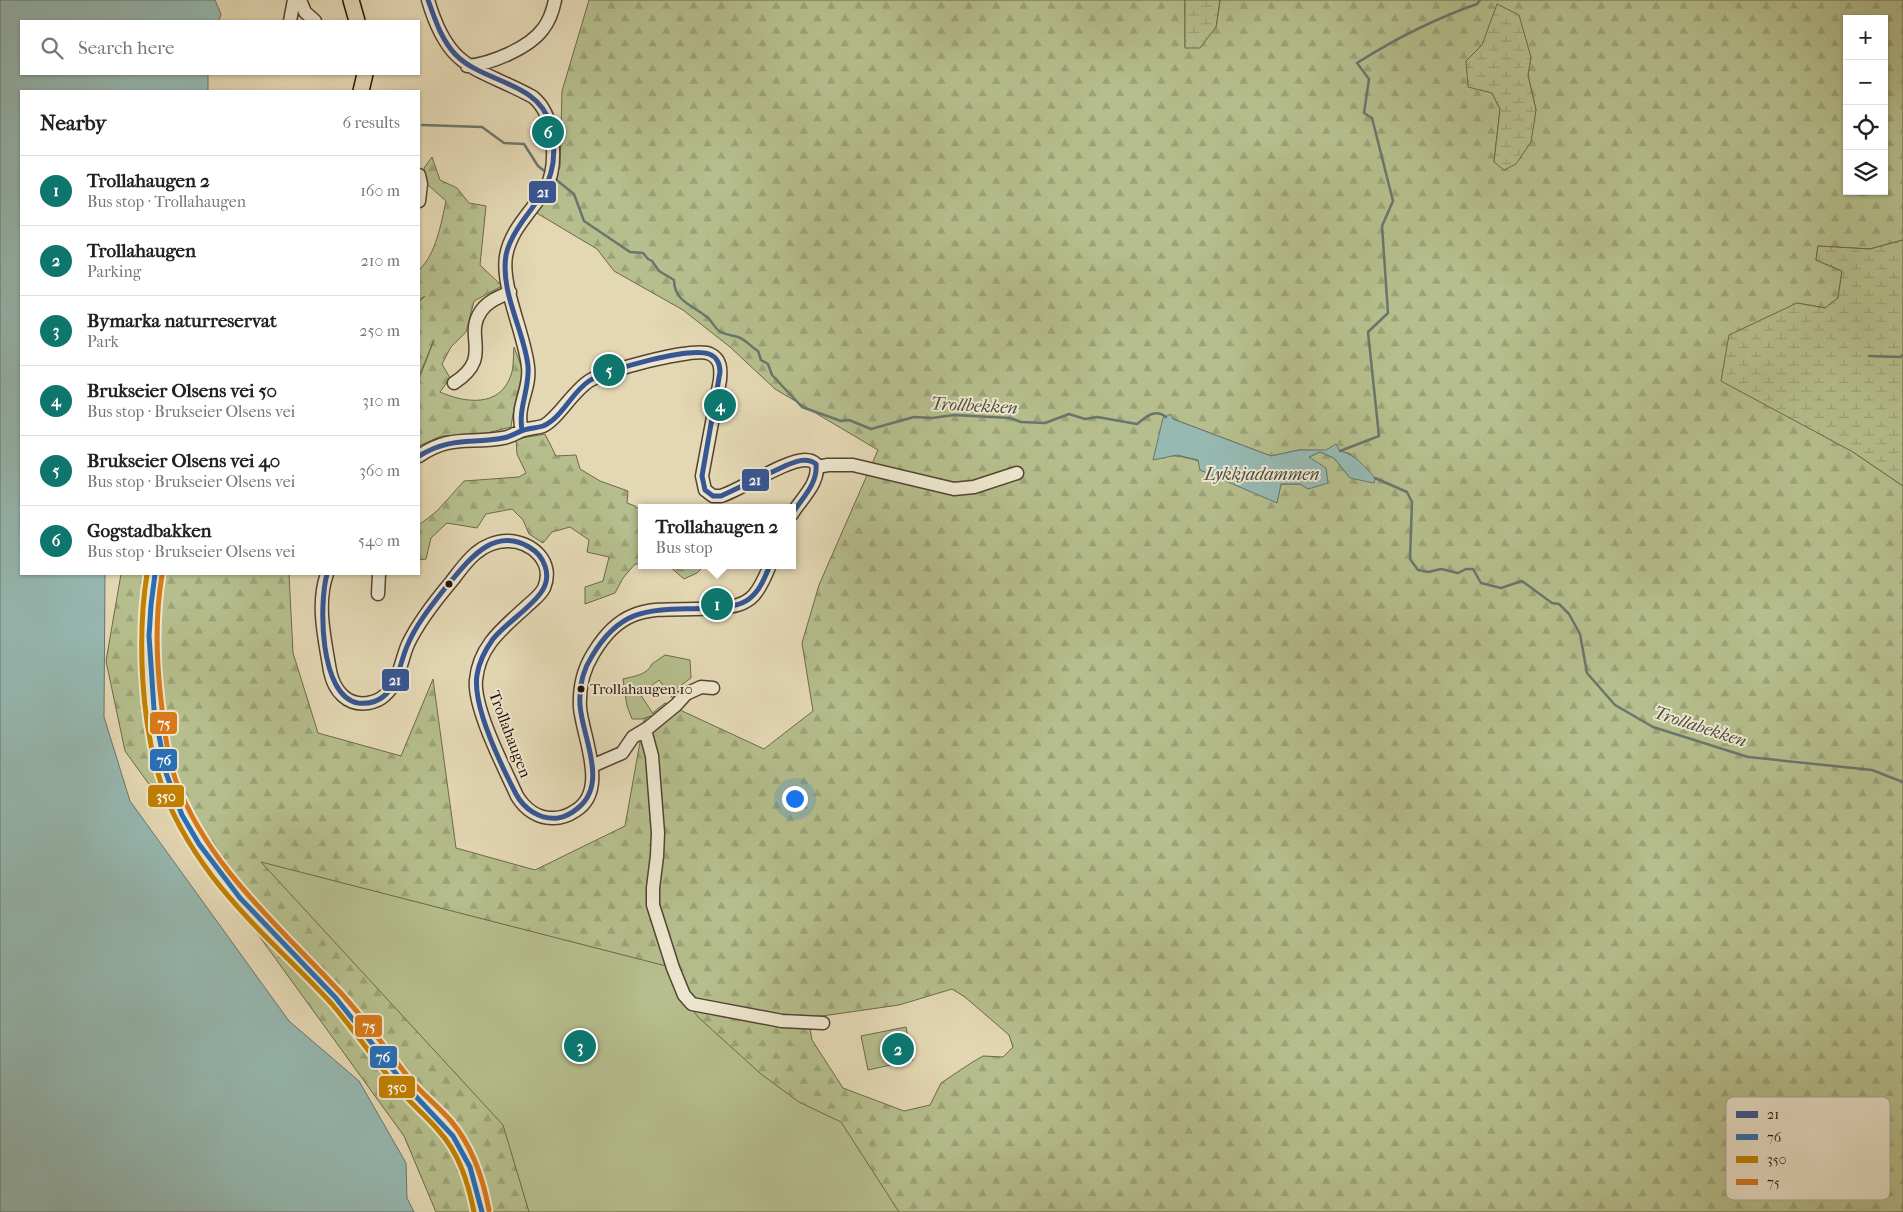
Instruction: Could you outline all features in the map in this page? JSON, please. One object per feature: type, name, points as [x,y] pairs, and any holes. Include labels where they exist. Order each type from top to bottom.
[{"type":"main road","points":[[351,0],[357,20]]},
{"type":"main road","points":[[361,90],[365,75]]},
{"type":"main road","points":[[155,575],[149,619],[152,688],[161,757],[179,808],[196,839],[235,892],[334,996],[366,1033],[408,1088],[458,1143],[476,1183],[482,1212]]},
{"type":"street","points":[[290,20],[294,0]]},
{"type":"street","points":[[300,0],[305,12],[314,20]]},
{"type":"street","points":[[428,0],[433,16],[448,47],[467,66],[528,94],[541,103],[552,133],[553,161],[547,187],[517,226],[508,246],[505,264],[528,367],[528,382],[521,405],[519,420],[522,430]]},
{"type":"street","points":[[467,66],[498,58],[534,39],[545,27],[551,16],[555,0]]},
{"type":"street","points":[[420,180],[420,193]]},
{"type":"street","points":[[454,383],[469,372],[473,365],[476,356],[476,324],[481,312],[488,304],[510,292]]},
{"type":"street","points":[[420,455],[441,444],[503,438],[522,430],[546,425],[580,388],[598,376],[671,356],[705,352],[716,358],[721,369],[702,484],[707,492],[717,496],[728,494],[800,460],[812,461],[817,467],[817,472],[796,508]]},
{"type":"street","points":[[817,467],[854,465],[954,489],[974,487],[1017,473]]},
{"type":"street","name":"Trollahaugen","points":[[327,575],[323,588],[322,606],[331,676],[340,694],[349,700],[363,704],[381,698],[391,688],[407,646],[417,628],[429,610],[475,554],[489,545],[509,541],[527,545],[540,555],[546,566],[546,582],[543,589],[496,634],[486,648],[479,665],[476,680],[477,699],[486,725],[517,796],[534,813],[546,818],[554,818],[568,815],[579,808],[590,792],[593,778],[592,766],[581,710],[581,686],[592,655],[610,630],[617,623],[632,615],[651,610],[726,608],[742,604],[754,595],[768,569]]},
{"type":"street","points":[[378,594],[379,575]]},
{"type":"street","points":[[592,766],[619,755],[625,750],[633,737],[645,730],[676,705],[686,694],[701,687],[713,688]]},
{"type":"street","points":[[645,730],[652,756],[658,833],[653,905],[673,968],[684,995],[692,1004],[782,1021],[823,1023]]},
{"type":"green space","points":[[589,0],[1185,0],[1185,47],[1216,27],[1220,0],[1903,0],[1903,240],[1870,249],[1818,246],[1816,260],[1842,271],[1838,298],[1825,308],[1797,303],[1853,452],[1903,486],[1903,1212],[436,1212],[404,1136],[125,751],[106,661],[121,575],[289,575],[293,653],[318,733],[401,756],[433,679],[456,848],[535,870],[625,826],[644,720],[665,703],[764,749],[813,711],[802,643],[819,585],[878,450],[775,389],[730,347],[683,310],[614,271],[597,249],[535,212],[560,167],[562,91]],"holes":[[[1482,45],[1531,57],[1528,75],[1536,110],[1494,162],[1500,109],[1492,93],[1466,61]],[[1173,419],[1271,456],[1299,450],[1340,451],[1351,454],[1350,478],[1334,458],[1320,452],[1309,457],[1300,484],[1281,484],[1277,502],[1209,465],[1181,457],[1168,456]],[[952,989],[965,997],[1009,1035],[1013,1047],[1003,1057],[983,1056],[941,1083],[930,1105],[904,1111],[843,1088],[812,1040],[808,1018],[899,1005]]]},
{"type":"green space","points":[[1185,0],[1220,0],[1216,27],[1200,48],[1185,48]]},
{"type":"green space","points":[[1497,4],[1519,15],[1531,57],[1528,75],[1536,110],[1531,142],[1516,164],[1504,170],[1494,162],[1500,109],[1492,93],[1468,87],[1466,61],[1482,45]]},
{"type":"green space","points":[[432,157],[440,180],[457,188],[469,203],[486,206],[480,265],[502,286],[474,301],[466,332],[451,347],[442,364],[450,378],[440,392],[460,399],[471,400],[490,398],[499,393],[506,386],[511,375],[514,347],[523,371],[511,427],[483,434],[441,436],[420,446],[420,376],[434,340],[420,374],[420,301],[425,296],[420,299],[420,269],[434,247],[446,201],[427,184],[424,168]]},
{"type":"green space","points":[[1903,240],[1903,486],[1853,452],[1721,381],[1729,335],[1797,303],[1825,308],[1838,298],[1842,271],[1816,260],[1818,246],[1870,249]]},
{"type":"green space","points":[[545,434],[556,456],[576,455],[580,469],[600,481],[628,491],[627,503],[638,509],[638,564],[635,564],[623,578],[615,593],[585,604],[585,587],[603,581],[609,557],[587,552],[589,540],[570,527],[552,532],[543,543],[529,534],[523,520],[512,509],[486,514],[477,528],[447,523],[431,538],[426,559],[420,560],[420,524],[437,511],[464,481],[519,477],[526,473],[517,454],[516,439]]},
{"type":"green space","points":[[673,569],[701,569],[697,573],[684,579]]},
{"type":"green space","points":[[665,655],[690,660],[691,678],[676,689],[678,692],[673,695],[674,700],[659,680],[640,694],[654,715],[642,719],[632,719],[627,706],[623,679],[644,673],[652,664]]},
{"type":"green space","points":[[261,862],[670,967],[680,994],[698,1017],[761,1074],[799,1102],[841,1122],[899,1212],[529,1212],[503,1125]]},
{"type":"green space","points":[[906,1027],[913,1060],[868,1070],[861,1036]]},
{"type":"water","points":[[0,0],[215,0],[221,14],[219,20],[20,20],[20,75],[208,75],[208,90],[20,90],[20,575],[105,575],[104,717],[130,801],[289,1021],[359,1081],[406,1163],[407,1198],[414,1212],[0,1212]]},
{"type":"water","name":"Lykkjadammen","points":[[1171,414],[1173,419],[1271,456],[1299,450],[1326,450],[1336,444],[1340,451],[1351,455],[1363,465],[1375,478],[1374,483],[1350,478],[1334,458],[1320,452],[1309,457],[1326,468],[1328,483],[1308,489],[1300,484],[1281,484],[1277,503],[1200,470],[1198,460],[1177,455],[1153,460],[1163,418]]},
{"type":"waterway","points":[[1340,451],[1379,436],[1368,332],[1388,313],[1382,226],[1393,201],[1372,118],[1364,113],[1369,79],[1357,63],[1415,30],[1477,4],[1480,0]]},
{"type":"waterway","name":"Trollbekken","points":[[422,125],[482,127],[504,143],[524,144],[538,166],[547,173]]},
{"type":"waterway","name":"Trollbekken","points":[[554,178],[574,194],[584,221],[630,252],[643,253],[659,271],[674,280],[675,288],[682,299],[709,319],[719,331],[741,338],[758,351],[761,360],[768,364],[772,375],[802,407],[841,421],[849,420],[871,429],[914,417],[932,418],[954,415],[1010,418],[1021,422],[1045,423],[1069,414],[1085,419],[1097,417],[1137,424],[1154,413],[1162,414],[1166,417]]},
{"type":"waterway","points":[[1869,356],[1900,357],[1903,355]]},
{"type":"waterway","name":"Trollabekken","points":[[1375,478],[1407,492],[1412,502],[1410,559],[1418,570],[1428,572],[1441,569],[1458,573],[1466,569],[1473,569],[1481,583],[1501,588],[1522,581],[1552,603],[1559,604],[1569,614],[1580,634],[1587,673],[1615,705],[1653,727],[1748,757],[1872,770],[1903,782]]},
{"type":"transit line","name":"21","points":[[428,0],[442,35],[455,54],[466,64],[522,91],[534,99],[544,110],[550,124],[554,150],[551,173],[542,194],[514,234],[506,255],[506,283],[526,352],[528,366],[521,422],[522,430]]},
{"type":"transit line","name":"21","points":[[420,455],[441,446],[460,442],[491,440],[543,426],[556,417],[589,381],[630,365],[667,356],[709,354],[718,361],[720,372],[702,476],[705,490],[713,496],[721,496],[791,464],[802,460],[813,462],[816,464],[816,471],[812,484],[796,508]]},
{"type":"transit line","name":"21","points":[[327,575],[324,588],[323,626],[329,667],[336,684],[345,697],[358,703],[365,703],[378,700],[389,691],[396,678],[408,644],[420,621],[446,587],[472,558],[492,544],[503,541],[516,541],[535,551],[545,567],[545,585],[538,597],[498,633],[490,643],[479,665],[477,688],[479,703],[489,736],[519,799],[528,809],[539,815],[558,818],[578,808],[587,798],[592,786],[593,773],[582,718],[580,692],[586,667],[604,639],[616,626],[629,618],[643,613],[658,610],[726,607],[740,604],[756,592],[762,584],[768,569]]},
{"type":"transit line","name":"350","points":[[147,575],[142,625],[145,707],[154,759],[165,796],[176,820],[212,876],[226,893],[331,1003],[406,1098],[433,1124],[452,1148],[462,1168],[474,1212]]},
{"type":"transit line","name":"76","points":[[155,575],[149,636],[154,709],[166,773],[182,815],[199,844],[240,898],[335,997],[406,1086],[453,1136],[470,1167],[482,1212]]},
{"type":"transit line","name":"75","points":[[162,575],[158,606],[157,638],[163,721],[173,771],[190,812],[226,869],[270,919],[349,1002],[409,1078],[446,1115],[459,1131],[476,1163],[484,1186],[489,1210]]},
{"type":"place","name":"Gogstadbakken","points":[[548,132]]},
{"type":"place","name":"Brukseier Olsens vei 40","points":[[609,370]]},
{"type":"place","name":"Brukseier Olsens vei 50","points":[[720,405]]},
{"type":"place","name":"Trollahaugen 2","points":[[717,604]]},
{"type":"place","name":"Trollahaugen 10","points":[[581,689]]},
{"type":"place","name":"Bymarka naturreservat","points":[[580,1046]]},
{"type":"place","name":"Trollahaugen","points":[[898,1049]]}]
